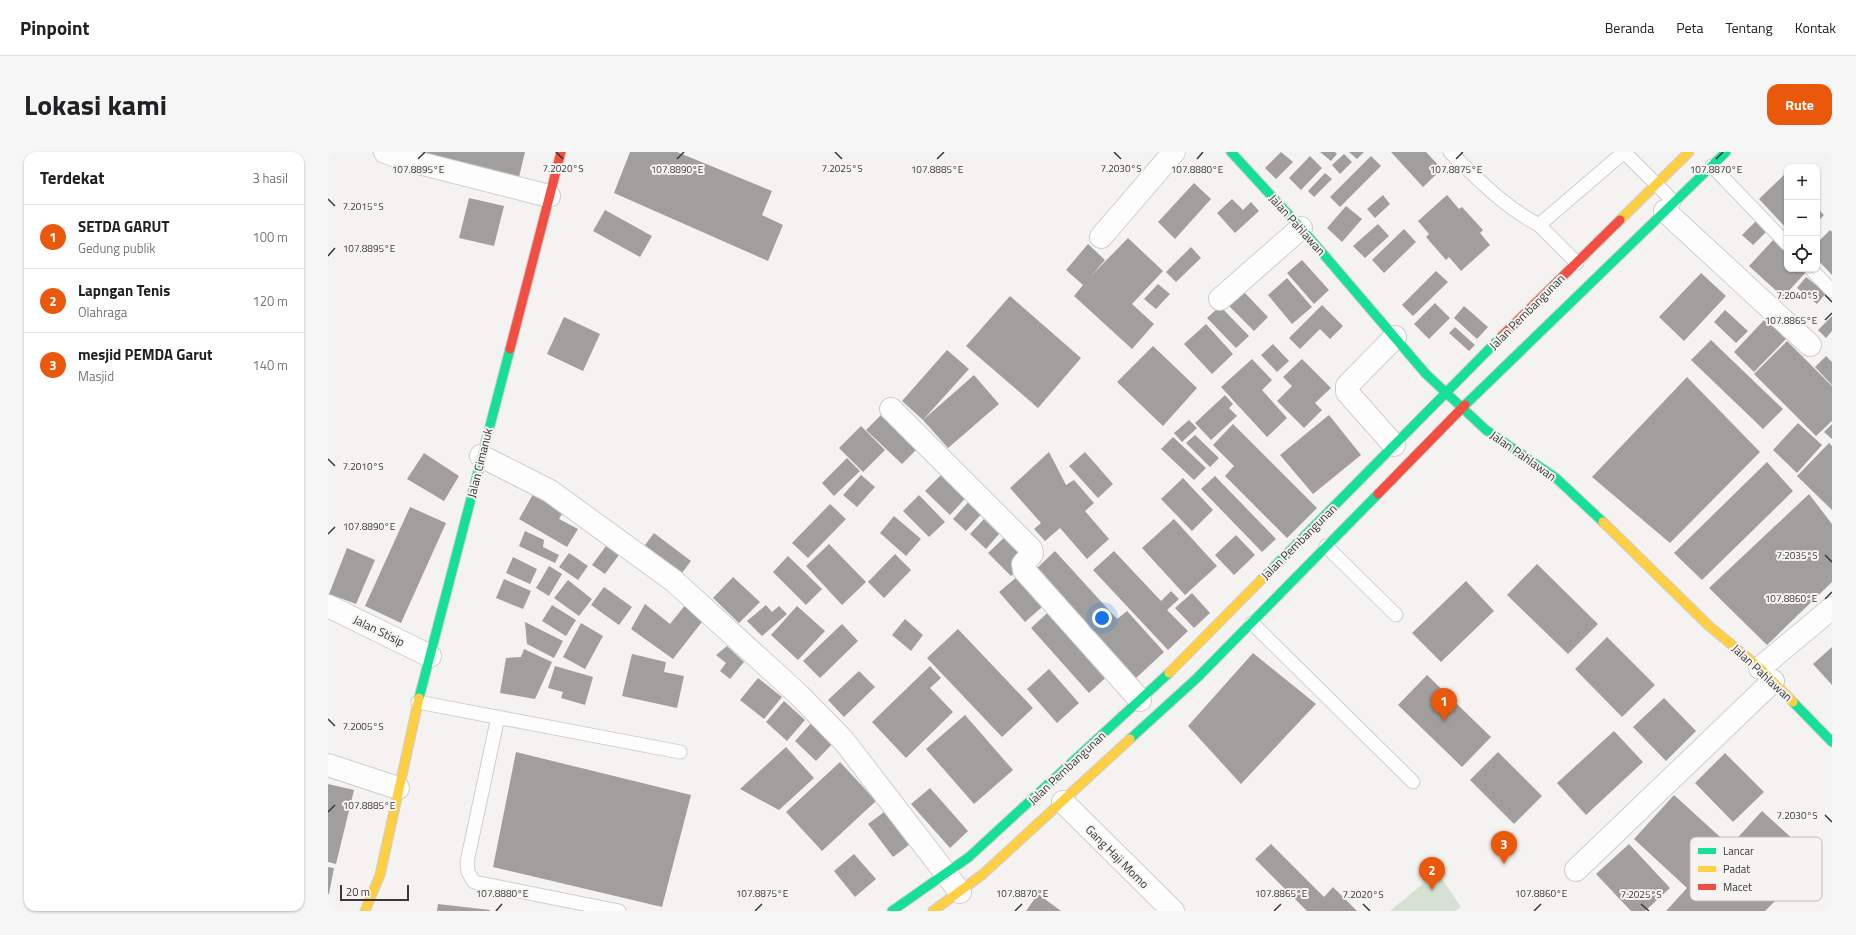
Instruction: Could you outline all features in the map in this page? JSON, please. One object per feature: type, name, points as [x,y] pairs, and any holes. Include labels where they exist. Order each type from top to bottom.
[{"type":"main road","name":"Jalan Cimanuk","points":[[380,875],[418,702],[561,152]]},
{"type":"main road","name":"Jalan Pahlawan","points":[[1231,152],[1301,228],[1426,374],[1486,430],[1556,478],[1622,540],[1709,626],[1766,675],[1832,742]]},
{"type":"main road","name":"Jalan Pembangunan","points":[[892,911],[969,857],[1140,700],[1168,689],[1252,623],[1263,595],[1381,475],[1394,445],[1689,152]]},
{"type":"main road","name":"Jalan Pembangunan","points":[[933,911],[984,874],[1063,802],[1168,689],[1381,475],[1463,409],[1475,395],[1726,152]]},
{"type":"main road","points":[[380,875],[381,896]]},
{"type":"main road","points":[[365,911],[380,875]]},
{"type":"street","points":[[385,152],[411,161],[549,196]]},
{"type":"street","points":[[1101,237],[1174,152]]},
{"type":"street","points":[[1670,206],[1810,345]]},
{"type":"street","points":[[1220,299],[1301,228]]},
{"type":"street","points":[[1394,445],[1347,392],[1347,386],[1395,337]]},
{"type":"street","points":[[891,409],[1031,549],[1032,554],[1023,564],[1024,570],[1140,700]]},
{"type":"street","points":[[482,456],[550,491],[674,581],[799,695],[844,741],[960,892]]},
{"type":"street","name":"Jalan Stisip","points":[[328,606],[430,656]]},
{"type":"street","points":[[1576,870],[1832,608]]},
{"type":"street","points":[[328,765],[401,782]]},
{"type":"street","name":"Gang Haji Momo","points":[[1063,802],[1173,911]]},
{"type":"lane","points":[[1450,152],[1497,198],[1523,217],[1539,225],[1577,263]]},
{"type":"lane","points":[[1539,225],[1624,152],[1656,185],[1670,206]]},
{"type":"lane","points":[[1712,166],[1784,241]]},
{"type":"lane","points":[[1814,272],[1832,291]]},
{"type":"lane","points":[[1318,538],[1396,615]]},
{"type":"lane","points":[[1252,623],[1413,782]]},
{"type":"lane","points":[[418,702],[680,752]]},
{"type":"lane","points":[[498,717],[467,862],[470,877],[474,882],[619,911]]},
{"type":"green space","points":[[1437,872],[1461,907],[1456,911],[1390,911]]},
{"type":"building","points":[[416,152],[525,152],[519,177]]},
{"type":"building","points":[[630,152],[677,152],[772,191],[762,215],[783,225],[768,261],[614,193]]},
{"type":"building","points":[[1281,152],[1293,162],[1276,179],[1265,168]]},
{"type":"building","points":[[1320,152],[1335,152],[1337,154],[1331,161]]},
{"type":"building","points":[[1349,152],[1364,152],[1357,159]]},
{"type":"building","points":[[1391,152],[1426,152],[1442,169],[1423,187]]},
{"type":"building","points":[[1344,154],[1352,162],[1340,174],[1332,165]]},
{"type":"building","points":[[1310,156],[1322,168],[1301,190],[1289,178]]},
{"type":"building","points":[[1371,156],[1381,166],[1340,207],[1330,197]]},
{"type":"building","points":[[1325,173],[1332,179],[1314,197],[1308,191]]},
{"type":"building","points":[[1784,175],[1784,226],[1759,199]]},
{"type":"building","points":[[1194,183],[1211,199],[1175,239],[1158,222]]},
{"type":"building","points":[[1383,195],[1390,204],[1375,218],[1367,209]]},
{"type":"building","points":[[1447,195],[1459,209],[1462,207],[1483,230],[1480,233],[1490,245],[1461,271],[1449,257],[1446,260],[1426,237],[1429,234],[1418,221]]},
{"type":"building","points":[[469,198],[504,206],[494,246],[459,238]]},
{"type":"building","points":[[1232,199],[1243,210],[1251,202],[1259,211],[1235,233],[1217,213]]},
{"type":"building","points":[[1346,206],[1362,219],[1342,242],[1327,228]]},
{"type":"building","points":[[605,210],[652,236],[640,257],[593,231]]},
{"type":"building","points":[[1820,211],[1824,215],[1820,219]]},
{"type":"building","points":[[1756,221],[1766,232],[1753,245],[1742,235]]},
{"type":"building","points":[[1378,224],[1389,236],[1365,258],[1353,246]]},
{"type":"building","points":[[1404,229],[1416,242],[1384,273],[1372,260]]},
{"type":"building","points":[[1830,230],[1832,232],[1832,275],[1820,262],[1820,240]]},
{"type":"building","points":[[1128,238],[1163,271],[1132,304],[1154,324],[1132,349],[1074,296],[1083,285],[1066,270],[1088,244],[1105,260],[1090,277]]},
{"type":"building","points":[[1775,238],[1784,246],[1784,272],[1806,272],[1783,297],[1749,266]]},
{"type":"building","points":[[1191,247],[1201,258],[1176,282],[1166,272]]},
{"type":"building","points":[[1302,260],[1329,290],[1314,304],[1287,273]]},
{"type":"building","points":[[1436,271],[1448,282],[1413,316],[1402,305]]},
{"type":"building","points":[[1701,273],[1726,296],[1684,341],[1659,317]]},
{"type":"building","points":[[1806,277],[1826,293],[1817,304],[1797,288]]},
{"type":"building","points":[[1287,278],[1312,307],[1292,324],[1268,295]]},
{"type":"building","points":[[1158,284],[1170,294],[1156,309],[1144,299]]},
{"type":"building","points":[[1242,290],[1268,317],[1254,331],[1228,305]]},
{"type":"building","points":[[1010,296],[1081,358],[1038,408],[966,346]]},
{"type":"building","points":[[1435,303],[1450,318],[1429,339],[1414,324]]},
{"type":"building","points":[[1322,305],[1343,326],[1330,339],[1320,329],[1300,349],[1289,338]]},
{"type":"building","points":[[1220,306],[1249,336],[1236,348],[1207,318]]},
{"type":"building","points":[[1464,306],[1488,327],[1477,339],[1454,318]]},
{"type":"building","points":[[1725,310],[1748,331],[1736,343],[1714,322]]},
{"type":"building","points":[[1832,316],[1832,331],[1826,338],[1818,330]]},
{"type":"building","points":[[564,317],[600,334],[583,371],[547,354]]},
{"type":"building","points":[[1765,319],[1786,339],[1754,372],[1734,352]]},
{"type":"building","points":[[1206,324],[1233,354],[1212,374],[1184,344]]},
{"type":"building","points":[[1455,327],[1475,345],[1469,351],[1449,333]]},
{"type":"building","points":[[1711,340],[1783,409],[1763,429],[1691,360]]},
{"type":"building","points":[[1787,341],[1832,386],[1832,421],[1816,436],[1754,374]]},
{"type":"building","points":[[1273,344],[1289,361],[1277,372],[1261,355]]},
{"type":"building","points":[[1153,346],[1197,388],[1163,426],[1117,382]]},
{"type":"building","points":[[947,350],[969,369],[923,420],[902,401]]},
{"type":"building","points":[[1826,356],[1832,362],[1832,385],[1815,367]]},
{"type":"building","points":[[1252,359],[1272,380],[1262,390],[1287,418],[1267,437],[1221,387]]},
{"type":"building","points":[[1302,359],[1331,388],[1315,403],[1322,410],[1304,428],[1277,401],[1292,386],[1283,377]]},
{"type":"building","points":[[974,375],[999,404],[948,448],[923,420]]},
{"type":"building","points":[[1687,377],[1760,452],[1670,543],[1592,477]]},
{"type":"building","points":[[1225,395],[1233,404],[1229,408],[1237,416],[1211,440],[1195,423]]},
{"type":"building","points":[[887,409],[923,443],[902,464],[866,430]]},
{"type":"building","points":[[1329,415],[1361,455],[1313,494],[1280,455]]},
{"type":"building","points":[[1189,420],[1197,428],[1182,442],[1174,433]]},
{"type":"building","points":[[1798,423],[1822,445],[1797,473],[1773,450]]},
{"type":"building","points":[[1233,424],[1317,508],[1287,538],[1225,476],[1234,466],[1213,445]]},
{"type":"building","points":[[1832,424],[1832,439],[1824,432]]},
{"type":"building","points":[[861,426],[885,450],[863,472],[839,448]]},
{"type":"building","points":[[1195,435],[1219,458],[1210,467],[1186,443]]},
{"type":"building","points":[[1173,437],[1206,468],[1194,480],[1161,449]]},
{"type":"building","points":[[1829,443],[1832,446],[1832,510],[1797,476]]},
{"type":"building","points":[[1049,452],[1066,485],[1074,480],[1094,503],[1085,511],[1109,539],[1087,559],[1060,528],[1045,541],[1034,529],[1041,523],[1010,488]]},
{"type":"building","points":[[1085,452],[1113,484],[1098,498],[1069,466]]},
{"type":"building","points":[[424,453],[459,476],[444,501],[407,479]]},
{"type":"building","points":[[847,458],[860,471],[834,496],[822,483]]},
{"type":"building","points":[[1767,462],[1793,491],[1702,580],[1674,553]]},
{"type":"building","points":[[946,470],[970,493],[950,515],[925,491]]},
{"type":"building","points":[[861,475],[875,487],[857,507],[843,495]]},
{"type":"building","points":[[1215,476],[1276,539],[1262,552],[1201,489]]},
{"type":"building","points":[[1183,478],[1213,510],[1192,531],[1161,499]]},
{"type":"building","points":[[536,489],[566,507],[559,519],[578,529],[567,547],[519,519]]},
{"type":"building","points":[[1809,494],[1832,524],[1832,582],[1767,645],[1709,588]]},
{"type":"building","points":[[919,495],[945,522],[929,537],[903,511]]},
{"type":"building","points":[[972,498],[985,510],[966,531],[953,519]]},
{"type":"building","points":[[830,504],[846,519],[808,558],[792,543]]},
{"type":"building","points":[[410,507],[446,523],[401,623],[365,606]]},
{"type":"building","points":[[894,516],[921,539],[906,556],[880,533]]},
{"type":"building","points":[[984,519],[999,534],[986,549],[970,534]]},
{"type":"building","points":[[1174,519],[1217,566],[1185,595],[1142,548]]},
{"type":"building","points":[[525,531],[544,540],[543,547],[559,555],[555,563],[519,546]]},
{"type":"building","points":[[1010,532],[1027,549],[1022,566],[1011,576],[988,553]]},
{"type":"building","points":[[654,533],[691,561],[679,577],[642,549]]},
{"type":"building","points":[[1236,535],[1255,555],[1234,575],[1215,555]]},
{"type":"building","points":[[829,544],[866,582],[842,605],[806,566]]},
{"type":"building","points":[[606,546],[619,555],[605,574],[592,565]]},
{"type":"building","points":[[347,548],[375,560],[356,604],[329,594]]},
{"type":"building","points":[[1055,551],[1117,619],[1127,611],[1164,652],[1134,680],[1034,571]]},
{"type":"building","points":[[1114,551],[1161,601],[1171,591],[1179,599],[1167,610],[1188,631],[1168,650],[1093,570]]},
{"type":"building","points":[[569,553],[588,566],[578,580],[559,567]]},
{"type":"building","points":[[895,554],[911,570],[884,598],[868,582]]},
{"type":"building","points":[[788,556],[822,589],[806,605],[773,572]]},
{"type":"building","points":[[513,557],[537,569],[530,584],[506,573]]},
{"type":"building","points":[[1537,564],[1598,624],[1568,654],[1507,595]]},
{"type":"building","points":[[549,566],[562,574],[549,596],[536,588]]},
{"type":"building","points":[[1024,571],[1049,601],[1025,622],[999,592]]},
{"type":"building","points":[[733,577],[760,602],[739,623],[713,598]]},
{"type":"building","points":[[504,579],[531,591],[523,609],[496,598]]},
{"type":"building","points":[[568,580],[592,599],[579,616],[554,598]]},
{"type":"building","points":[[1466,581],[1494,611],[1441,662],[1412,633]]},
{"type":"building","points":[[604,587],[632,607],[619,625],[591,605]]},
{"type":"building","points":[[1192,593],[1210,613],[1194,628],[1175,608]]},
{"type":"building","points":[[687,603],[705,618],[673,659],[631,629],[645,604],[670,624]]},
{"type":"building","points":[[552,605],[576,620],[566,636],[542,621]]},
{"type":"building","points":[[766,605],[772,612],[779,606],[787,614],[762,636],[747,621]]},
{"type":"building","points":[[797,606],[825,631],[798,660],[771,635]]},
{"type":"building","points":[[1055,606],[1113,671],[1089,693],[1031,628]]},
{"type":"building","points":[[905,619],[923,635],[911,651],[892,635]]},
{"type":"building","points":[[525,622],[563,641],[554,658],[527,644]]},
{"type":"building","points":[[581,623],[603,636],[585,669],[563,657]]},
{"type":"building","points":[[842,624],[858,641],[820,678],[803,661]]},
{"type":"building","points":[[958,629],[1033,708],[1002,737],[927,658]]},
{"type":"building","points":[[1607,637],[1655,685],[1622,717],[1575,669]]},
{"type":"building","points":[[727,646],[744,662],[730,679],[720,671],[726,663],[716,655]]},
{"type":"building","points":[[1832,647],[1832,685],[1813,664]]},
{"type":"building","points":[[524,649],[552,662],[535,699],[500,693],[506,658],[521,657]]},
{"type":"building","points":[[1253,653],[1316,704],[1241,784],[1188,726]]},
{"type":"building","points":[[632,654],[666,662],[664,672],[684,676],[677,708],[622,696]]},
{"type":"building","points":[[555,666],[593,677],[585,705],[561,698],[563,692],[548,688]]},
{"type":"building","points":[[930,666],[941,678],[930,688],[953,712],[906,758],[872,722]]},
{"type":"building","points":[[1049,669],[1079,703],[1057,723],[1027,689]]},
{"type":"building","points":[[859,671],[875,687],[844,717],[828,700]]},
{"type":"building","points":[[1427,675],[1491,737],[1462,767],[1398,705]]},
{"type":"building","points":[[758,678],[782,697],[764,719],[740,700]]},
{"type":"building","points":[[1664,698],[1696,731],[1666,761],[1633,727]]},
{"type":"building","points":[[784,701],[805,720],[787,741],[766,722]]},
{"type":"building","points":[[965,715],[1013,770],[974,804],[926,749]]},
{"type":"building","points":[[814,720],[836,740],[816,761],[795,741]]},
{"type":"building","points":[[1614,731],[1643,762],[1586,815],[1557,783]]},
{"type":"building","points":[[786,747],[814,778],[779,810],[740,789]]},
{"type":"building","points":[[516,752],[691,795],[662,907],[493,867]]},
{"type":"building","points":[[1498,752],[1542,796],[1514,824],[1470,780]]},
{"type":"building","points":[[1725,753],[1764,792],[1733,822],[1695,783]]},
{"type":"building","points":[[840,762],[876,801],[822,851],[786,812]]},
{"type":"building","points":[[328,784],[354,790],[336,864],[328,862]]},
{"type":"building","points":[[930,788],[968,831],[950,848],[911,804]]},
{"type":"building","points":[[1674,795],[1720,837],[1690,837],[1690,901],[1775,901],[1765,911],[1666,911],[1687,888],[1634,839]]},
{"type":"building","points":[[888,809],[913,842],[893,857],[868,824]]},
{"type":"building","points":[[1762,811],[1791,837],[1738,837]]},
{"type":"building","points":[[1271,844],[1324,897],[1333,887],[1357,911],[1307,911],[1255,859]]},
{"type":"building","points":[[1629,844],[1670,888],[1645,911],[1631,911],[1596,874]]},
{"type":"building","points":[[854,854],[876,879],[855,897],[834,871]]},
{"type":"building","points":[[328,867],[334,868],[329,894],[328,894]]},
{"type":"building","points":[[1038,894],[1061,911],[1026,911]]},
{"type":"building","points":[[438,904],[490,910],[490,911],[437,911]]},
{"type":"traffic: fast","points":[[1231,152],[1301,228],[1426,374],[1486,430],[1556,478],[1603,522]]},
{"type":"traffic: fast","points":[[1465,405],[1726,152]]},
{"type":"traffic: fast","points":[[1262,579],[1502,336]]},
{"type":"traffic: fast","points":[[419,698],[510,349]]},
{"type":"traffic: fast","points":[[1130,739],[1197,678],[1378,494]]},
{"type":"traffic: fast","points":[[892,911],[969,857],[1169,673]]},
{"type":"traffic: fast","points":[[1793,702],[1832,742]]},
{"type":"traffic: slow","points":[[1620,220],[1689,152]]},
{"type":"traffic: slow","points":[[1603,522],[1709,626],[1760,668],[1793,702]]},
{"type":"traffic: slow","points":[[1169,673],[1262,579]]},
{"type":"traffic: slow","points":[[365,911],[380,875],[419,698]]},
{"type":"traffic: slow","points":[[933,911],[983,874],[1130,739]]},
{"type":"traffic: jam","points":[[510,349],[561,152]]},
{"type":"traffic: jam","points":[[1502,336],[1620,220]]},
{"type":"traffic: jam","points":[[1378,494],[1465,405]]},
{"type":"place","name":"SETDA GARUT","points":[[1444,721]]},
{"type":"place","name":"mesjid PEMDA Garut","points":[[1504,864]]},
{"type":"place","name":"Lapngan Tenis","points":[[1432,890]]}]
